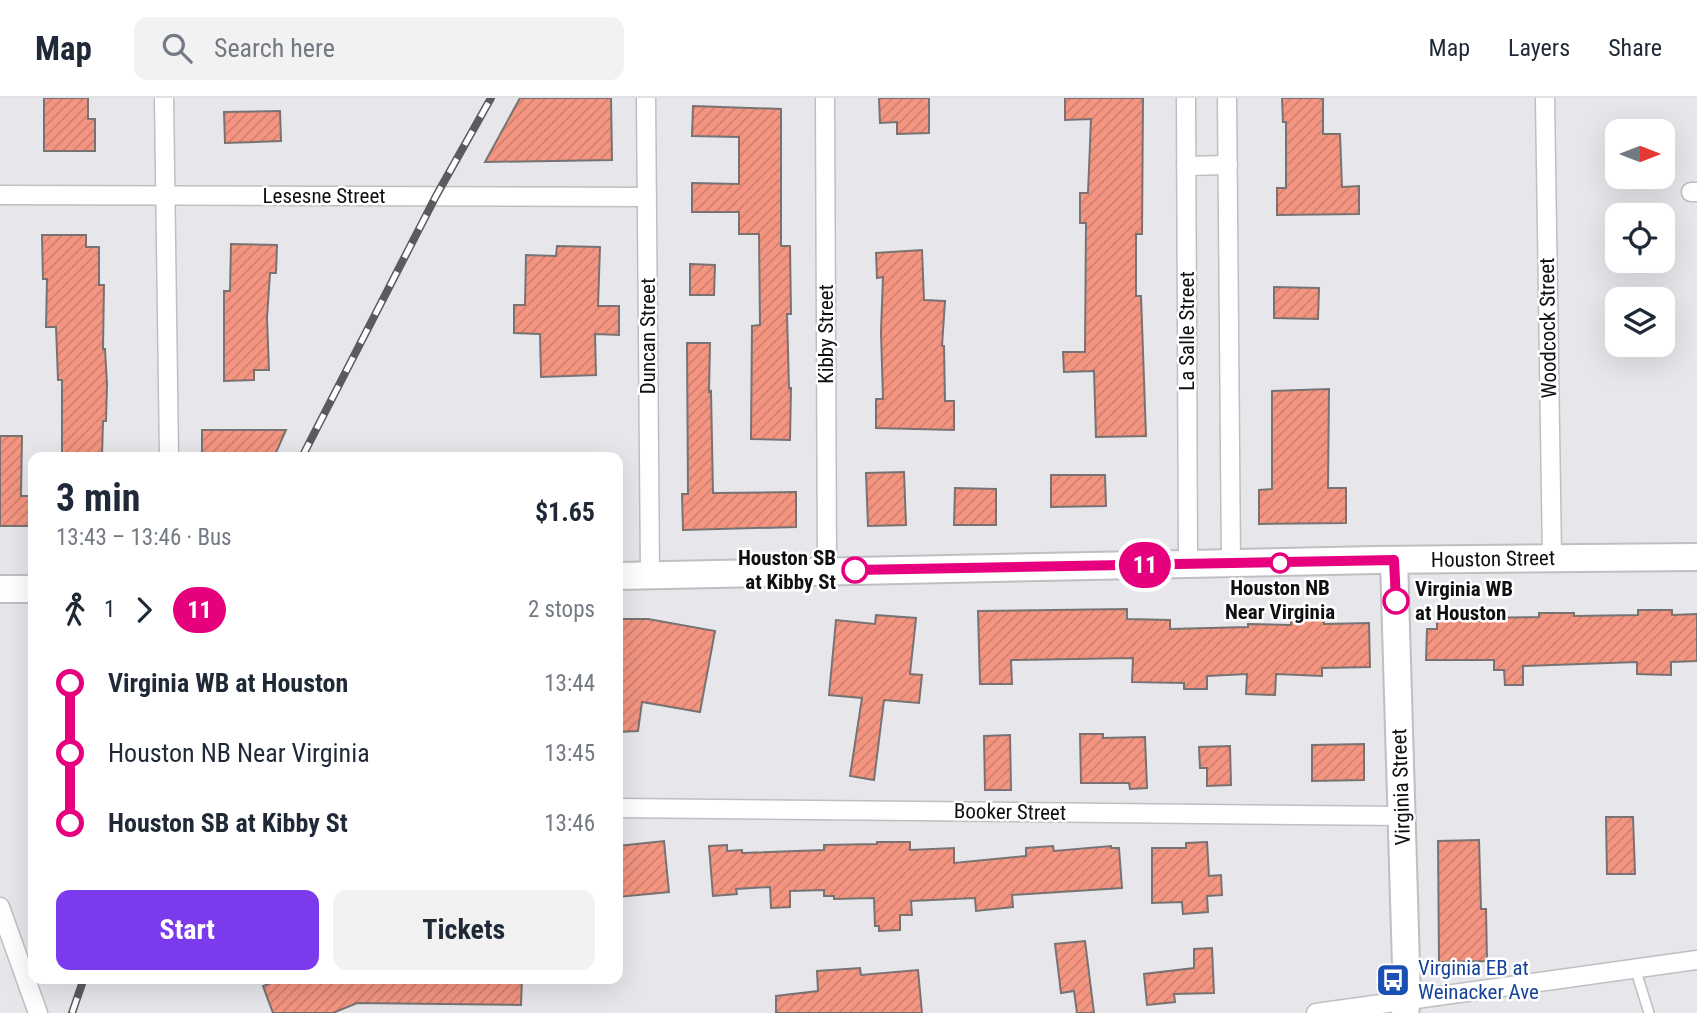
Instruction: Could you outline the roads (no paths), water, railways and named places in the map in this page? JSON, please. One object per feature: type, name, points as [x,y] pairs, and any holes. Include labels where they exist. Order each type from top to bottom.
[{"type":"street","points":[[164,98],[169,452]]},
{"type":"street","name":"Duncan Street","points":[[646,98],[650,575]]},
{"type":"street","name":"Kibby Street","points":[[825,98],[827,570]]},
{"type":"street","name":"La Salle Street","points":[[1186,98],[1188,564]]},
{"type":"street","name":"La Salle Street","points":[[1227,98],[1231,564]]},
{"type":"street","name":"Woodcock Street","points":[[1545,98],[1552,559]]},
{"type":"street","points":[[1186,166],[1228,165]]},
{"type":"street","name":"Lesesne Street","points":[[0,195],[647,197]]},
{"type":"street","name":"Houston Street","points":[[623,576],[1394,560],[1697,557]]},
{"type":"street","name":"Virginia Street","points":[[1394,560],[1406,1007]]},
{"type":"street","points":[[0,589],[28,589]]},
{"type":"street","name":"Booker Street","points":[[623,808],[1402,816]]},
{"type":"street","points":[[2,917],[38,1013]]},
{"type":"street","points":[[1316,1013],[1406,1007],[1697,960]]},
{"type":"lane","points":[[1635,968],[1649,1013]]},
{"type":"railway","points":[[305,452],[436,196],[491,98]]},
{"type":"railway","points":[[72,1013],[82,984]]},
{"type":"place","name":"Houston NB Near Virginia","points":[[1280,563]]},
{"type":"place","name":"Houston SB at Kibby St","points":[[855,570]]},
{"type":"place","name":"Virginia WB at Houston","points":[[1396,601]]},
{"type":"place","name":"Virginia EB at Weinacker Ave","points":[[1393,980]]}]
